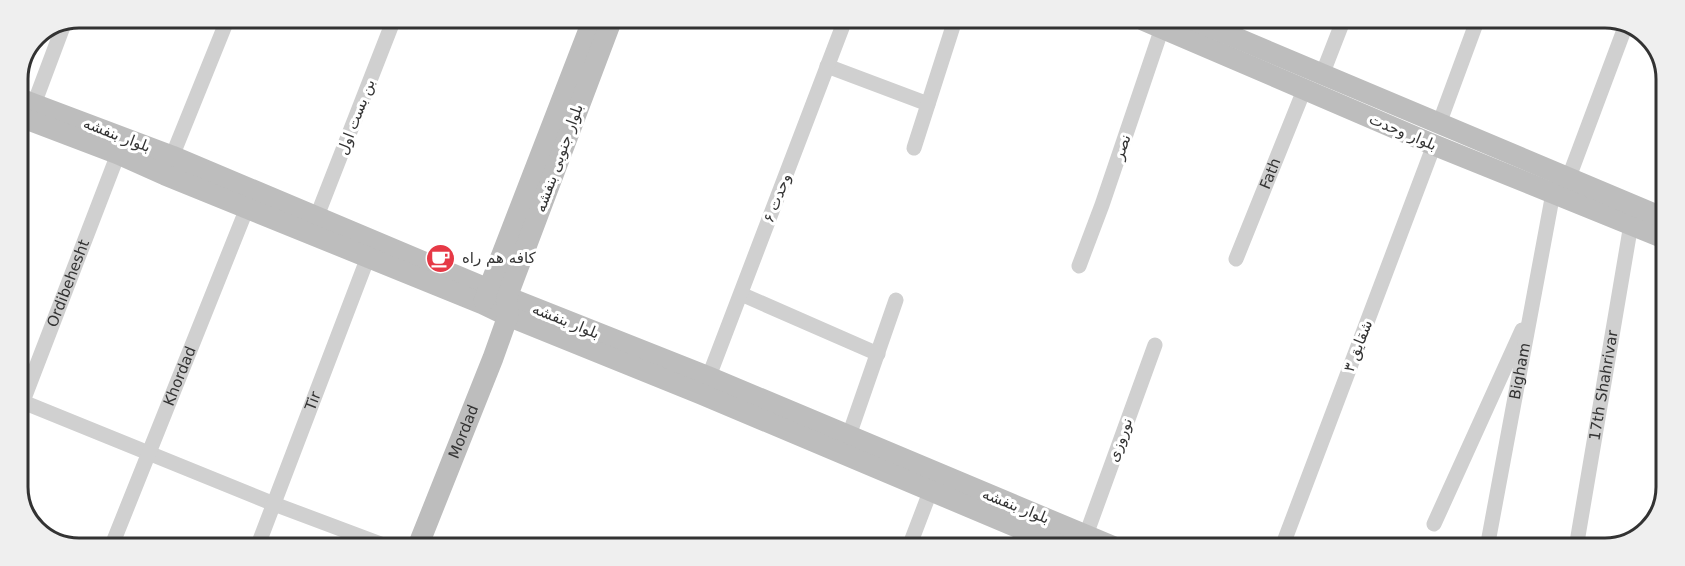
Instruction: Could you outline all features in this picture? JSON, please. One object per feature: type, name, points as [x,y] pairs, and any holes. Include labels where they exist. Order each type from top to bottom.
[{"type":"main road","name":"بلوار جنوبی بنفشه","points":[[486,296],[590,28]]},
{"type":"main road","name":"بلوار جنوبی بنفشه","points":[[508,307],[609,28]]},
{"type":"main road","name":"بلوار وحدت","points":[[1184,28],[1199,30],[1322,75],[1656,215]]},
{"type":"main road","name":"بلوار وحدت","points":[[1199,30],[1304,90],[1434,146],[1656,235]]},
{"type":"main road","name":"بلوار بنفشه","points":[[28,108],[169,166],[317,216],[508,307],[705,386],[846,446],[1093,538]]},
{"type":"main road","name":"بلوار بنفشه","points":[[28,109],[118,154],[169,166],[247,208],[368,257],[486,296]]},
{"type":"main road","name":"Mordad","points":[[421,538],[460,442],[508,307]]},
{"type":"main road","name":"بلوار بنفشه","points":[[846,446],[930,492],[1042,538]]},
{"type":"street","points":[[169,166],[224,28]]},
{"type":"street","name":"بن بست اول","points":[[317,216],[390,28]]},
{"type":"street","name":"وحدت ۶","points":[[705,386],[842,28]]},
{"type":"street","points":[[914,148],[953,28]]},
{"type":"street","name":"نصر","points":[[1079,266],[1102,205],[1152,28]]},
{"type":"street","points":[[1322,75],[1340,28]]},
{"type":"street","points":[[1439,124],[1474,28]]},
{"type":"street","points":[[28,96],[60,32]]},
{"type":"street","points":[[1569,177],[1623,32]]},
{"type":"street","points":[[827,66],[928,104]]},
{"type":"street","name":"Fath","points":[[1236,259],[1304,90]]},
{"type":"street","name":"شقایق ۳","points":[[1285,538],[1434,146]]},
{"type":"street","name":"Ordibehesht","points":[[29,383],[118,154]]},
{"type":"street","name":"Bigham","points":[[1489,538],[1553,193]]},
{"type":"street","name":"Khordad","points":[[115,538],[247,208]]},
{"type":"street","name":"17th Shahrivar","points":[[1578,538],[1631,224]]},
{"type":"street","name":"Tir","points":[[261,538],[368,257]]},
{"type":"street","points":[[741,294],[878,354]]},
{"type":"street","points":[[846,446],[896,300]]},
{"type":"street","points":[[1434,524],[1531,310]]},
{"type":"street","name":"نوروزی","points":[[1086,535],[1155,345]]},
{"type":"street","points":[[29,408],[365,538]]},
{"type":"street","points":[[912,538],[930,492]]},
{"type":"place","name":"کافه هم راه","points":[[441,258]]}]
